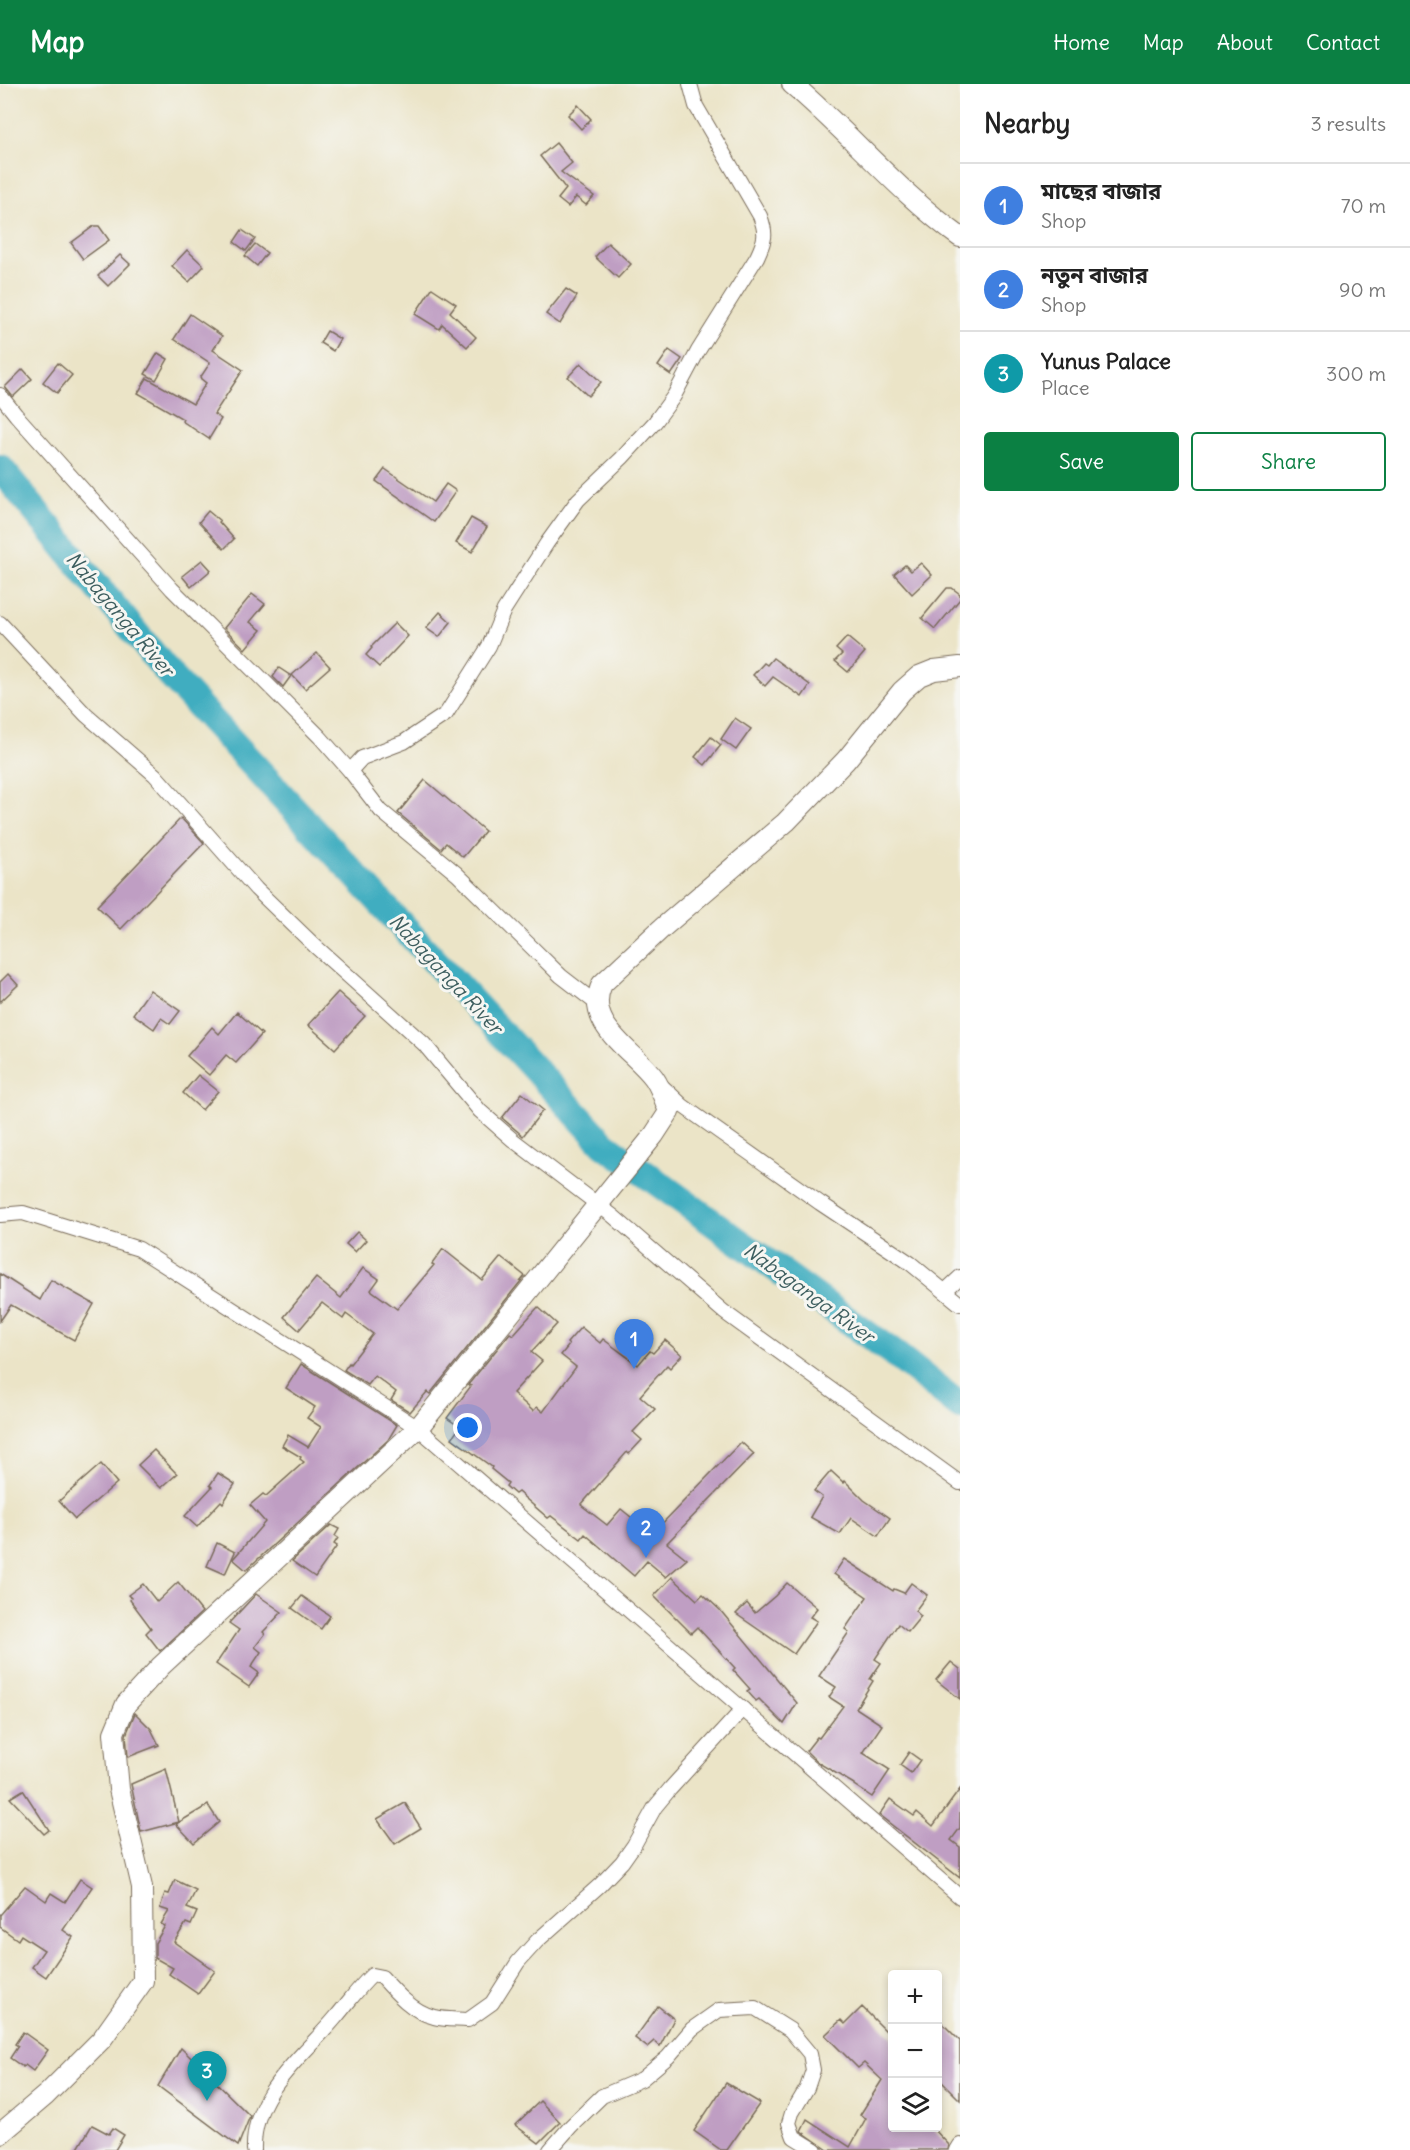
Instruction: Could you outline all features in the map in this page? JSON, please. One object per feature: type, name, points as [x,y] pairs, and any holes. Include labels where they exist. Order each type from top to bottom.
[{"type":"main road","points":[[792,84],[830,116],[877,165],[960,237]]},
{"type":"main road","points":[[0,2134],[46,2095],[102,2039],[142,1980],[141,1887],[119,1789],[114,1733],[126,1704],[160,1666],[418,1428],[654,1135],[669,1112],[654,1079],[600,1018],[597,1003],[602,984],[661,929],[786,822],[846,759],[902,691],[919,676],[933,670],[960,667]]},
{"type":"street","points":[[350,771],[362,758],[404,742],[446,714],[489,646],[504,610],[547,543],[578,500],[622,458],[655,422],[674,396],[698,351],[757,258],[764,243],[766,230],[696,106],[690,84]]},
{"type":"street","points":[[0,395],[16,416],[172,589],[291,708],[350,771],[381,811],[457,874],[561,976],[597,1003]]},
{"type":"street","points":[[0,623],[86,715],[155,775],[256,889],[315,946],[424,1044],[480,1111],[513,1140],[604,1197],[724,1312],[960,1483]]},
{"type":"street","points":[[654,1079],[683,1106],[820,1203],[910,1263],[960,1304]]},
{"type":"street","points":[[0,1215],[23,1213],[139,1249],[418,1428],[960,1897]]},
{"type":"street","points":[[945,1291],[960,1277]]},
{"type":"street","points":[[254,2150],[261,2114],[270,2092],[285,2072],[372,1975],[382,1977],[395,1992],[417,2010],[435,2017],[468,2020],[492,2002],[518,1962],[537,1941],[600,1885],[622,1862],[655,1808],[670,1789],[743,1709]]},
{"type":"street","points":[[550,2150],[602,2096],[642,2079],[668,2057],[692,2029],[719,2010],[755,2008],[790,2030],[810,2054],[813,2070],[807,2088],[789,2122],[794,2137],[815,2150]]},
{"type":"street","points":[[957,2150],[960,2145]]},
{"type":"building","points":[[578,105],[591,119],[581,129],[568,115]]},
{"type":"building","points":[[556,143],[572,163],[561,172],[594,196],[586,205],[576,197],[568,207],[558,199],[566,189],[540,156]]},
{"type":"building","points":[[94,226],[99,226],[109,240],[83,259],[71,243]]},
{"type":"building","points":[[242,230],[255,239],[246,251],[234,242]]},
{"type":"building","points":[[608,243],[631,264],[618,278],[595,257]]},
{"type":"building","points":[[255,244],[267,253],[257,266],[245,256]]},
{"type":"building","points":[[187,250],[204,266],[189,282],[172,266]]},
{"type":"building","points":[[120,255],[130,264],[108,286],[98,276]]},
{"type":"building","points":[[432,288],[456,304],[450,312],[476,337],[467,347],[442,324],[439,329],[415,314]]},
{"type":"building","points":[[566,289],[577,296],[560,324],[546,314]]},
{"type":"building","points":[[190,314],[222,336],[213,350],[243,370],[214,414],[221,419],[209,439],[182,421],[183,419],[138,393],[147,378],[193,404],[206,383],[200,378],[210,363],[174,339]]},
{"type":"building","points":[[327,331],[340,339],[333,351],[320,343]]},
{"type":"building","points":[[669,350],[682,359],[671,375],[658,366]]},
{"type":"building","points":[[158,353],[168,359],[156,380],[145,374]]},
{"type":"building","points":[[58,363],[72,375],[57,393],[43,382]]},
{"type":"building","points":[[581,363],[601,382],[588,396],[568,377]]},
{"type":"building","points":[[23,369],[32,379],[13,397],[5,387]]},
{"type":"building","points":[[385,469],[433,502],[446,484],[456,491],[434,522],[376,481]]},
{"type":"building","points":[[208,511],[220,521],[234,539],[224,549],[199,522]]},
{"type":"building","points":[[471,518],[487,527],[472,552],[456,543]]},
{"type":"building","points":[[202,560],[211,570],[191,587],[182,576]]},
{"type":"building","points":[[921,563],[932,575],[912,594],[894,574],[905,565],[911,571]]},
{"type":"building","points":[[947,588],[952,588],[960,594],[960,599],[935,629],[922,618]]},
{"type":"building","points":[[252,594],[265,604],[250,622],[261,630],[245,649],[224,628]]},
{"type":"building","points":[[440,612],[451,622],[439,637],[426,628]]},
{"type":"building","points":[[395,623],[408,636],[379,667],[366,655]]},
{"type":"building","points":[[847,637],[865,652],[848,672],[835,661],[842,654],[836,649]]},
{"type":"building","points":[[317,653],[330,667],[305,689],[292,675]]},
{"type":"building","points":[[773,658],[810,685],[802,697],[773,677],[765,686],[753,675],[764,663],[767,665]]},
{"type":"building","points":[[279,668],[291,676],[283,687],[273,677]]},
{"type":"building","points":[[735,718],[751,729],[736,750],[721,739]]},
{"type":"building","points":[[711,737],[721,745],[705,765],[695,757]]},
{"type":"building","points":[[425,780],[485,831],[463,857],[446,843],[441,849],[398,813]]},
{"type":"building","points":[[181,818],[204,843],[121,929],[97,906]]},
{"type":"building","points":[[8,974],[18,985],[0,1002],[0,982]]},
{"type":"building","points":[[150,990],[180,1011],[170,1024],[161,1018],[154,1029],[133,1014]]},
{"type":"building","points":[[338,992],[365,1016],[335,1049],[308,1025]]},
{"type":"building","points":[[237,1012],[262,1034],[236,1063],[226,1055],[209,1075],[187,1056],[212,1027],[219,1034]]},
{"type":"building","points":[[198,1075],[218,1091],[202,1110],[183,1093]]},
{"type":"building","points":[[522,1093],[543,1110],[523,1136],[502,1118]]},
{"type":"building","points":[[357,1232],[366,1240],[355,1252],[346,1244]]},
{"type":"building","points":[[443,1249],[482,1280],[501,1257],[525,1276],[430,1394],[427,1392],[410,1412],[391,1400],[396,1392],[375,1376],[368,1385],[344,1370],[373,1334],[346,1314],[343,1319],[322,1303],[299,1330],[284,1317],[316,1278],[341,1298],[363,1268],[379,1279],[371,1290],[397,1309],[434,1265],[432,1264]]},
{"type":"building","points":[[0,1274],[40,1300],[51,1280],[94,1304],[74,1340],[11,1305],[0,1321]]},
{"type":"building","points":[[538,1307],[557,1324],[531,1352],[542,1361],[513,1393],[533,1411],[537,1407],[543,1412],[576,1367],[561,1355],[569,1345],[567,1343],[581,1327],[600,1343],[603,1339],[638,1365],[650,1351],[653,1353],[665,1340],[682,1355],[670,1368],[667,1365],[640,1396],[655,1409],[633,1432],[642,1440],[629,1454],[627,1452],[581,1505],[607,1525],[621,1509],[652,1534],[741,1442],[754,1454],[667,1543],[687,1559],[666,1577],[647,1561],[634,1576],[585,1534],[581,1539],[551,1516],[548,1518],[518,1492],[515,1494],[506,1486],[508,1483],[491,1469],[492,1467],[452,1438],[460,1427],[447,1418],[471,1386],[468,1385],[510,1333],[513,1335]]},
{"type":"building","points":[[301,1364],[397,1425],[388,1440],[246,1570],[233,1559],[265,1522],[250,1505],[263,1494],[266,1496],[304,1462],[300,1459],[301,1457],[282,1446],[288,1435],[308,1447],[321,1427],[307,1418],[315,1407],[286,1388]]},
{"type":"building","points":[[154,1450],[177,1474],[161,1488],[138,1465]]},
{"type":"building","points":[[101,1464],[117,1483],[75,1519],[59,1501]]},
{"type":"building","points":[[831,1471],[864,1500],[890,1518],[878,1536],[851,1518],[840,1534],[810,1517],[822,1497],[814,1491]]},
{"type":"building","points":[[218,1473],[235,1484],[223,1503],[221,1501],[197,1527],[185,1516],[212,1487],[210,1485]]},
{"type":"building","points":[[331,1525],[339,1529],[335,1536],[338,1538],[334,1544],[337,1546],[315,1577],[292,1561]]},
{"type":"building","points":[[217,1543],[235,1552],[225,1574],[207,1566]]},
{"type":"building","points":[[844,1559],[893,1591],[894,1589],[904,1593],[911,1583],[927,1595],[915,1611],[921,1616],[908,1632],[898,1624],[875,1659],[881,1663],[870,1679],[873,1681],[856,1708],[882,1725],[863,1753],[890,1770],[872,1797],[817,1762],[806,1751],[843,1706],[829,1697],[836,1687],[819,1676],[849,1632],[845,1629],[867,1597],[834,1574]]},
{"type":"building","points":[[672,1577],[697,1600],[703,1594],[720,1610],[797,1703],[784,1724],[759,1699],[756,1701],[747,1691],[750,1689],[733,1670],[735,1668],[697,1627],[691,1633],[654,1596]]},
{"type":"building","points":[[178,1582],[202,1612],[160,1651],[146,1633],[151,1628],[128,1595],[143,1584],[157,1602]]},
{"type":"building","points":[[787,1583],[817,1608],[810,1617],[817,1621],[794,1654],[736,1614],[747,1603],[755,1613]]},
{"type":"building","points":[[256,1594],[282,1612],[263,1632],[265,1634],[255,1647],[261,1652],[251,1667],[259,1673],[249,1687],[216,1664],[239,1630],[229,1623]]},
{"type":"building","points":[[302,1596],[330,1616],[321,1629],[292,1608]]},
{"type":"building","points":[[951,1662],[960,1669],[960,1699],[936,1680]]},
{"type":"building","points":[[135,1713],[151,1729],[159,1745],[128,1757],[126,1735]]},
{"type":"building","points":[[909,1752],[920,1760],[911,1773],[900,1765]]},
{"type":"building","points":[[166,1769],[179,1822],[141,1832],[131,1784]]},
{"type":"building","points":[[960,1789],[960,1828],[951,1840],[960,1847],[960,1878],[879,1815],[890,1799],[914,1816],[917,1812],[933,1826]]},
{"type":"building","points":[[23,1790],[49,1830],[44,1834],[10,1798]]},
{"type":"building","points":[[405,1803],[421,1828],[395,1844],[377,1819]]},
{"type":"building","points":[[208,1805],[219,1822],[194,1843],[176,1824]]},
{"type":"building","points":[[80,1879],[92,1887],[63,1930],[73,1937],[46,1977],[32,1967],[44,1950],[21,1935],[18,1940],[0,1927],[0,1915],[25,1886],[46,1901],[51,1893],[65,1902]]},
{"type":"building","points":[[175,1880],[196,1890],[187,1908],[197,1912],[191,1925],[186,1923],[174,1942],[215,1971],[198,1994],[169,1974],[173,1968],[155,1958],[155,1943],[165,1926],[161,1924],[169,1911],[160,1908],[165,1893],[169,1894]]},
{"type":"building","points":[[658,2006],[674,2019],[660,2046],[654,2041],[647,2047],[635,2038]]},
{"type":"building","points":[[862,2007],[888,2033],[888,2132],[937,2132],[949,2145],[948,2150],[828,2150],[801,2131],[807,2119],[850,2147],[866,2118],[860,2115],[882,2080],[864,2063],[858,2068],[825,2035],[841,2020],[845,2024]]},
{"type":"building","points":[[942,2023],[960,2041],[960,2100],[942,2082]]},
{"type":"building","points":[[23,2032],[48,2050],[33,2071],[10,2058]]},
{"type":"building","points":[[181,2048],[250,2116],[238,2146],[158,2086]]},
{"type":"building","points":[[726,2083],[760,2103],[727,2150],[721,2150],[694,2131]]},
{"type":"building","points":[[540,2101],[560,2122],[539,2143],[515,2125]]},
{"type":"building","points":[[92,2125],[109,2134],[113,2128],[124,2135],[115,2150],[77,2150]]},
{"type":"waterway","name":"Nabaganga River","points":[[0,468],[170,675],[604,1144],[896,1355],[960,1406]]},
{"type":"place","name":"মাছের বাজার","points":[[634,1369]]},
{"type":"place","name":"নতুন বাজার","points":[[646,1558]]},
{"type":"place","name":"Yunus Palace","points":[[207,2101]]}]
